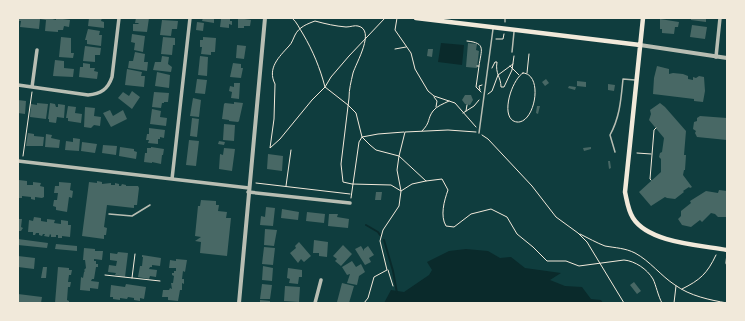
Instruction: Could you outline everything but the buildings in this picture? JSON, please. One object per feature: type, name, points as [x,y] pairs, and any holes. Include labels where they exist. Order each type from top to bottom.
[{"type":"main road","points":[[416,18],[640,46]]},
{"type":"main road","points":[[644,18],[625,192],[628,208],[633,219],[643,229],[657,237],[727,250]]},
{"type":"street","points":[[18,85],[88,95],[96,94],[104,90],[109,85],[112,76],[119,18]]},
{"type":"street","points":[[172,179],[190,18]]},
{"type":"street","points":[[239,303],[248,190],[265,18]]},
{"type":"street","points":[[716,57],[720,18]]},
{"type":"street","points":[[640,46],[727,58]]},
{"type":"street","points":[[32,87],[37,50]]},
{"type":"street","points":[[18,161],[172,179],[350,203]]},
{"type":"street","points":[[315,303],[321,280]]},
{"type":"lane","points":[[479,133],[493,27]]},
{"type":"lane","points":[[513,53],[514,30]]},
{"type":"lane","points":[[615,152],[610,135],[616,124],[623,79],[637,80]]},
{"type":"lane","points":[[109,214],[132,216],[150,206]]},
{"type":"lane","points":[[727,256],[727,265]]},
{"type":"path","points":[[292,18],[296,21],[309,44],[316,59],[325,87],[356,113],[362,137],[376,150],[398,156],[426,181]]},
{"type":"path","points":[[385,18],[366,36],[331,77],[325,87],[312,100],[280,139],[270,148],[274,119],[275,84],[272,68],[277,58],[290,44],[300,29],[315,21],[332,26],[359,26],[365,30],[366,36],[364,47],[357,61],[349,87],[341,164],[343,182],[352,184],[391,186],[401,191]]},
{"type":"path","points":[[397,18],[395,30],[411,53],[415,69],[428,91],[437,101],[428,125],[421,132]]},
{"type":"path","points":[[492,38],[503,39]]},
{"type":"path","points":[[467,41],[477,42],[480,44],[481,48],[476,88],[484,95]]},
{"type":"path","points":[[396,49],[407,47]]},
{"type":"path","points":[[488,67],[493,68],[495,62],[497,62],[496,71],[502,87],[504,87],[512,70],[513,53]]},
{"type":"path","points":[[527,73],[519,75],[512,88],[508,102],[512,121],[524,121],[528,116],[534,102],[535,86],[530,75],[527,73],[529,54]]},
{"type":"path","points":[[489,93],[492,91],[498,76],[513,63]]},
{"type":"path","points":[[509,66],[519,75]]},
{"type":"path","points":[[484,83],[479,88],[484,95]]},
{"type":"path","points":[[23,162],[32,87]]},
{"type":"path","points":[[463,113],[474,106],[484,95]]},
{"type":"path","points":[[434,96],[455,103],[471,120],[479,133]]},
{"type":"path","points":[[436,107],[450,101]]},
{"type":"path","points":[[471,103],[474,106]]},
{"type":"path","points":[[466,111],[467,105]]},
{"type":"path","points":[[651,180],[654,130],[656,128]]},
{"type":"path","points":[[350,203],[359,142],[362,137],[378,134],[448,130],[479,133],[488,139],[532,186],[556,217],[578,233],[587,242],[624,303]]},
{"type":"path","points":[[393,286],[380,241],[383,230],[399,206],[401,191],[398,156],[405,132]]},
{"type":"path","points":[[286,187],[291,150]]},
{"type":"path","points":[[637,153],[652,154]]},
{"type":"path","points":[[401,191],[412,184],[442,179],[448,190],[444,203],[443,222],[446,226],[454,227],[471,214],[491,209],[507,217],[517,234],[533,247],[547,262],[566,262],[579,266],[624,260],[631,261],[644,269],[653,279],[657,295],[662,303]]},
{"type":"path","points":[[249,182],[351,194]]},
{"type":"path","points":[[578,233],[605,246],[623,248],[636,254],[652,265],[676,286],[682,289],[710,300],[727,302]]},
{"type":"path","points":[[132,278],[135,254]]},
{"type":"path","points":[[682,289],[698,281],[711,265],[716,255]]},
{"type":"path","points":[[364,303],[368,298],[374,277],[388,270]]},
{"type":"path","points":[[105,275],[160,281]]},
{"type":"path","points":[[674,303],[676,286]]},
{"type":"water","points":[[441,43],[464,45],[462,65],[438,62]]},
{"type":"water","points":[[466,249],[488,251],[500,258],[511,257],[525,268],[561,273],[550,280],[565,286],[582,287],[591,299],[601,300],[603,303],[384,303],[391,290],[404,292],[429,275],[432,270],[427,262],[449,251]]},
{"type":"waterway","points":[[366,225],[378,232],[380,235]]},
{"type":"waterway","points":[[384,240],[393,271],[397,293]]}]
